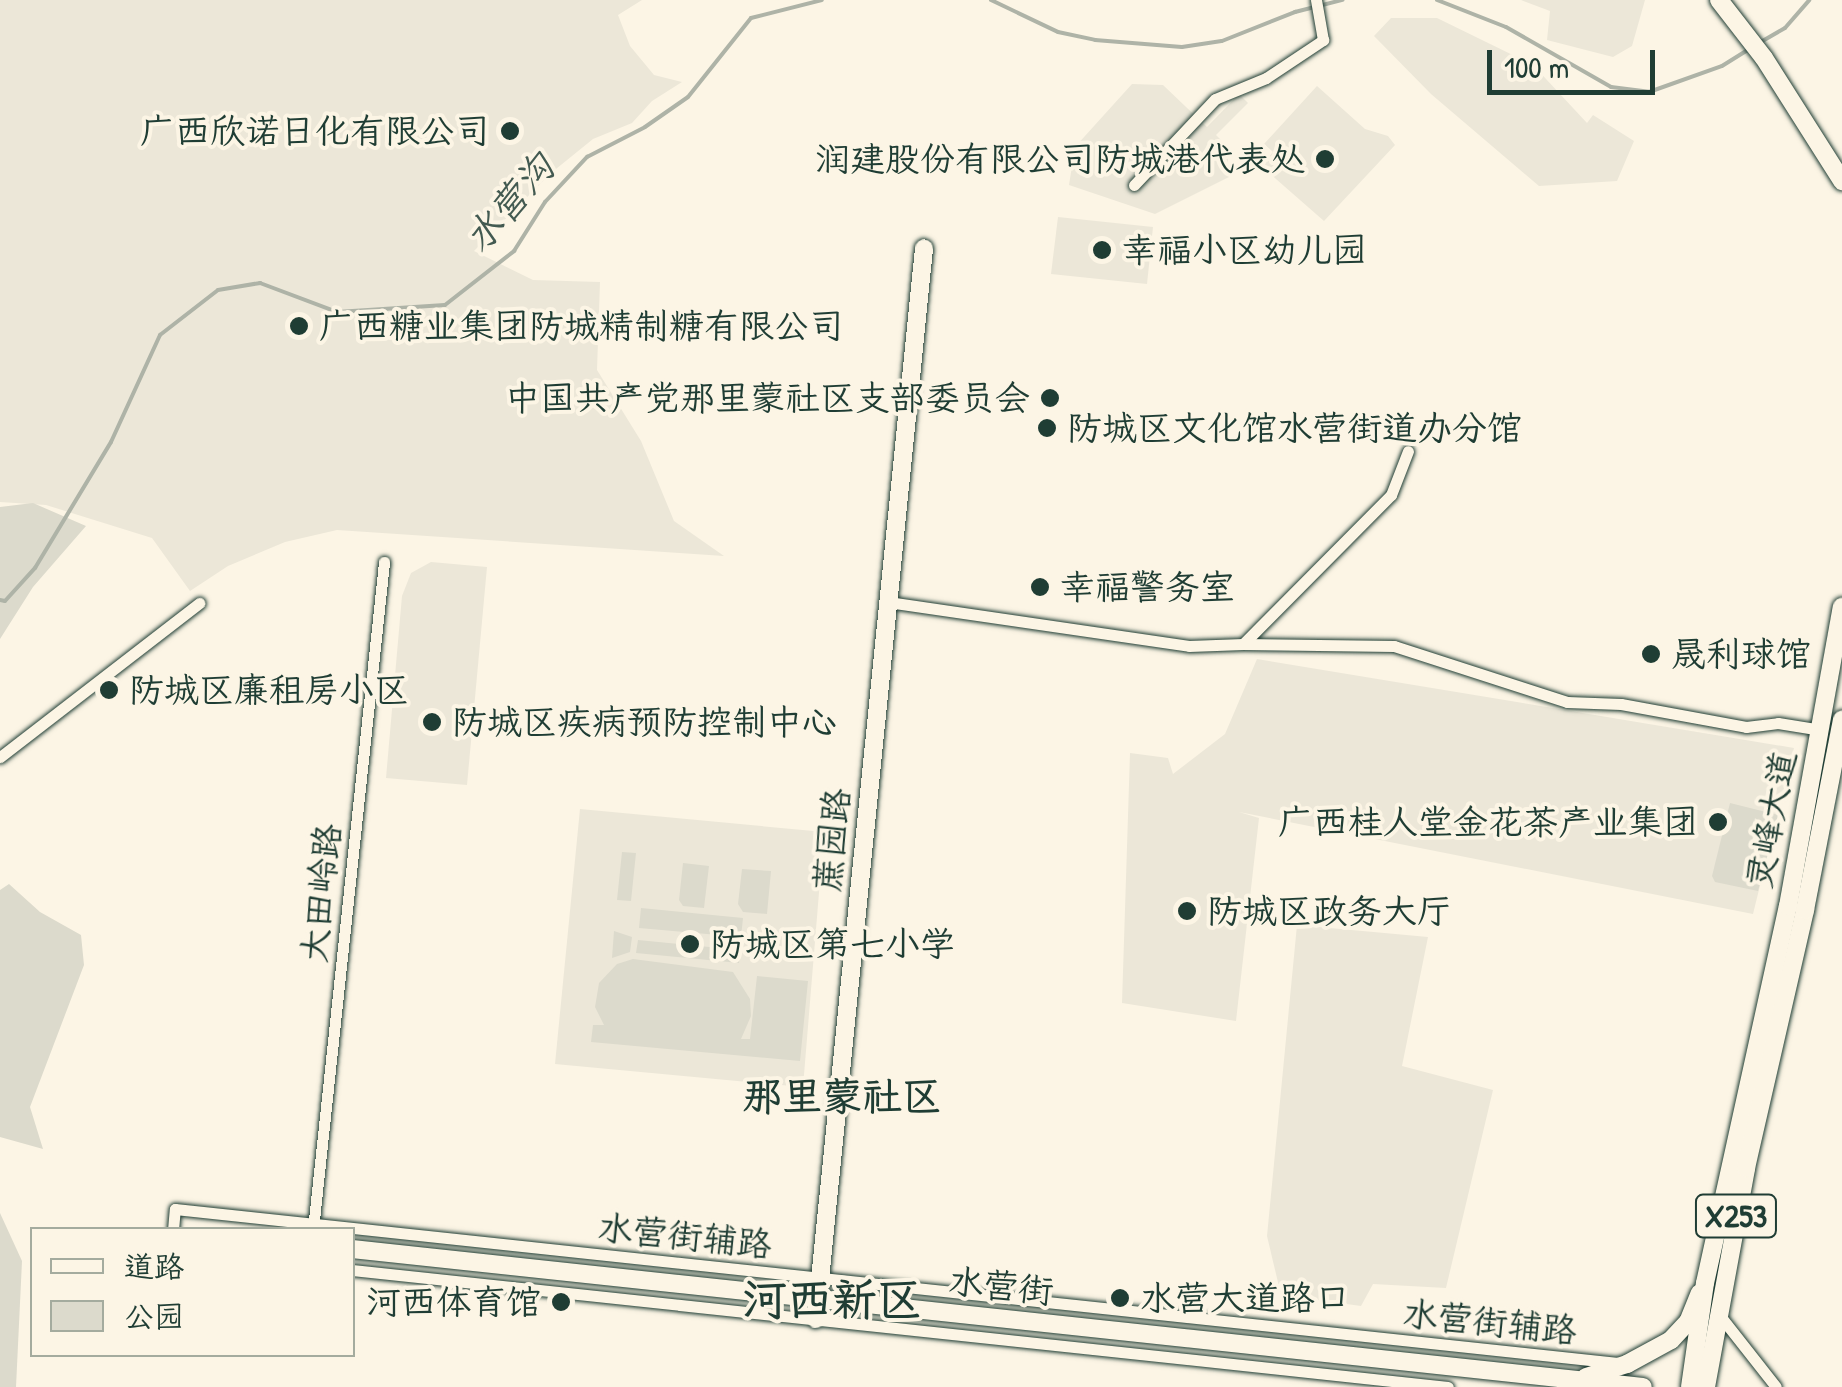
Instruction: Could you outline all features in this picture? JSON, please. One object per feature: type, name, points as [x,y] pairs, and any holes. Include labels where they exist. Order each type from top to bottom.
[{"type":"street","points":[[1134,185],[1215,99],[1266,78],[1323,40],[1316,0]]},
{"type":"street","points":[[1718,0],[1764,58],[1842,181]]},
{"type":"street","name":"蔗园路","points":[[816,1319],[924,248]]},
{"type":"street","points":[[1244,644],[1392,494],[1408,451]]},
{"type":"street","name":"大田岭路","points":[[313,1227],[384,562]]},
{"type":"street","points":[[888,602],[1189,646],[1394,646],[1566,702],[1621,704],[1746,727],[1778,723],[1821,730]]},
{"type":"street","points":[[0,757],[199,603]]},
{"type":"street","name":"灵峰大道","points":[[1765,1045],[1842,608]]},
{"type":"street","name":"灵峰大道","points":[[1765,1045],[1842,720]]},
{"type":"street","name":"X253","points":[[1690,1387],[1704,1283],[1765,1045]]},
{"type":"street","name":"X253","points":[[1706,1387],[1765,1045]]},
{"type":"street","name":"水营街辅路","points":[[173,1227],[176,1209],[313,1227]]},
{"type":"street","name":"水营街辅路","points":[[355,1231],[1627,1364]]},
{"type":"street","name":"水营街","points":[[355,1249],[1643,1387]]},
{"type":"street","name":"水营街辅路","points":[[355,1270],[1448,1387]]},
{"type":"street","points":[[1583,1383],[1671,1340],[1688,1322],[1704,1283]]},
{"type":"street","points":[[1717,1312],[1776,1387]]},
{"type":"shaded area","name":"广西糖业集团防城精制糖有限公司","points":[[0,0],[642,0],[618,15],[630,46],[654,75],[682,82],[652,101],[632,123],[593,139],[551,173],[474,251],[533,280],[600,282],[597,370],[641,441],[674,521],[724,556],[337,530],[285,542],[228,566],[190,591],[152,538],[46,505],[0,502]]},
{"type":"shaded area","points":[[1521,0],[1645,0],[1632,46],[1613,57],[1547,40],[1550,11]]},
{"type":"shaded area","points":[[1391,18],[1437,18],[1533,65],[1587,123],[1593,115],[1634,141],[1617,181],[1539,186],[1431,94],[1374,36]]},
{"type":"shaded area","points":[[1132,84],[1163,85],[1207,127],[1239,94],[1248,103],[1216,135],[1227,146],[1229,177],[1155,214],[1069,185],[1075,147]]},
{"type":"shaded area","name":"润建股份有限公司防城港代表处","points":[[1317,86],[1365,129],[1388,136],[1395,145],[1324,221],[1261,166],[1273,152],[1264,144]]},
{"type":"shaded area","name":"幸福小区幼儿园","points":[[1058,217],[1153,227],[1147,284],[1051,274]]},
{"type":"shaded area","name":"防城区疾病预防控制中心","points":[[431,562],[487,567],[467,785],[386,778],[402,596],[411,573]]},
{"type":"shaded area","name":"广西桂人堂金花茶产业集团","points":[[1257,659],[1794,748],[1753,914],[1239,812],[1259,818],[1236,1021],[1122,1003],[1130,753],[1168,758],[1173,774],[1225,734]]},
{"type":"shaded area","name":"防城区第七小学","points":[[580,809],[824,832],[803,1087],[555,1064]]},
{"type":"shaded area","points":[[1297,925],[1428,937],[1402,1066],[1493,1090],[1446,1288],[1373,1284],[1361,1306],[1281,1295],[1267,1236]]},
{"type":"green space","points":[[33,503],[86,526],[33,587],[0,639],[0,507]]},
{"type":"green space","points":[[1730,803],[1778,815],[1758,891],[1715,882],[1712,876]]},
{"type":"green space","points":[[622,852],[636,853],[631,901],[617,900]]},
{"type":"green space","points":[[683,863],[709,866],[704,908],[683,906],[679,900]]},
{"type":"green space","points":[[742,869],[771,871],[767,914],[743,912],[738,904]]},
{"type":"green space","points":[[9,884],[40,912],[81,935],[84,965],[30,1107],[43,1149],[0,1137],[0,890]]},
{"type":"green space","points":[[641,908],[743,918],[741,937],[639,928]]},
{"type":"green space","points":[[614,931],[632,937],[630,952],[612,958]]},
{"type":"green space","points":[[638,940],[740,950],[739,963],[636,953]]},
{"type":"green space","points":[[633,959],[733,972],[750,999],[751,1016],[741,1039],[750,1039],[757,976],[808,981],[800,1061],[591,1042],[593,1025],[604,1025],[595,1007],[599,983],[617,964]]},
{"type":"green space","points":[[0,1213],[22,1261],[16,1387],[0,1387]]},
{"type":"waterway","name":"水营沟","points":[[0,600],[5,601],[35,568],[111,442],[160,335],[218,290],[260,283],[337,312],[445,305],[514,251],[545,202],[587,157],[645,127],[688,97],[751,18],[822,0]]},
{"type":"waterway","name":"水营沟","points":[[991,0],[1058,32],[1095,40],[1182,47],[1222,41],[1295,12],[1342,0]]},
{"type":"waterway","name":"水营沟","points":[[1437,0],[1506,27],[1611,87],[1649,92],[1722,66],[1751,48]]},
{"type":"waterway","name":"水营沟","points":[[1759,43],[1785,28],[1809,0]]},
{"type":"place","name":"广西欣诺日化有限公司","points":[[510,131]]},
{"type":"place","name":"润建股份有限公司防城港代表处","points":[[1325,159]]},
{"type":"place","name":"幸福小区幼儿园","points":[[1102,250]]},
{"type":"place","name":"广西糖业集团防城精制糖有限公司","points":[[299,326]]},
{"type":"place","name":"中国共产党那里蒙社区支部委员会","points":[[1050,398]]},
{"type":"place","name":"防城区文化馆水营街道办分馆","points":[[1047,428]]},
{"type":"place","name":"幸福警务室","points":[[1040,587]]},
{"type":"place","name":"晟利球馆","points":[[1651,654]]},
{"type":"place","name":"防城区廉租房小区","points":[[109,690]]},
{"type":"place","name":"防城区疾病预防控制中心","points":[[432,722]]},
{"type":"place","name":"广西桂人堂金花茶产业集团","points":[[1718,822]]},
{"type":"place","name":"防城区政务大厅","points":[[1187,911]]},
{"type":"place","name":"防城区第七小学","points":[[690,944]]},
{"type":"place","name":"水营大道路口","points":[[1120,1298]]},
{"type":"place","name":"河西体育馆","points":[[561,1302]]},
{"type":"district","name":"那里蒙社区","points":[[842,1095]]},
{"type":"district","name":"河西新区","points":[[832,1299]]}]
